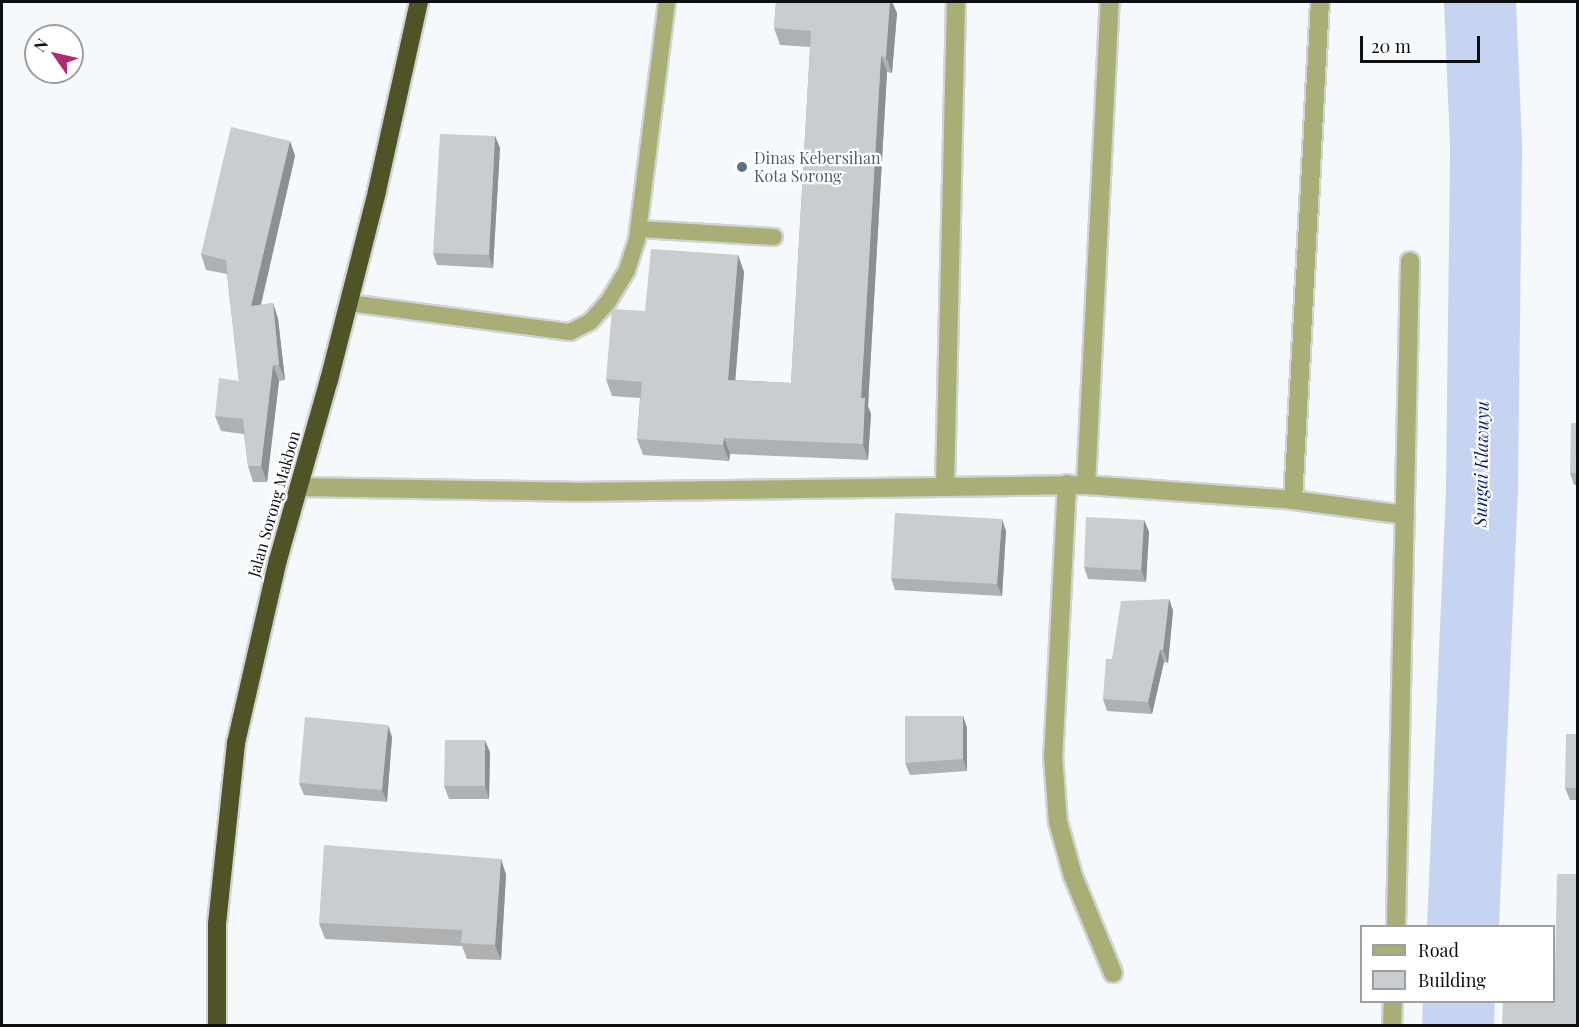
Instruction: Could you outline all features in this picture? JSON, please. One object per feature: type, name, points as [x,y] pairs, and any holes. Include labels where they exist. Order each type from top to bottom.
[{"type":"highway","name":"Jalan Sorong Makbon","points":[[216,1026],[217,924],[236,743],[275,571],[349,303],[419,2]]},
{"type":"street","points":[[945,486],[956,2]]},
{"type":"street","points":[[1086,484],[1110,2]]},
{"type":"street","points":[[1293,500],[1320,2]]},
{"type":"street","points":[[1396,925],[1410,261]]},
{"type":"street","points":[[1067,484],[1053,756],[1058,822],[1073,876],[1113,974]]},
{"type":"street","points":[[299,488],[573,492],[1086,484],[1293,500],[1405,515]]},
{"type":"street","points":[[1392,1026],[1393,1003]]},
{"type":"lane","points":[[349,303],[570,332],[590,322],[608,302],[627,270],[639,229],[667,2]]},
{"type":"lane","points":[[639,229],[774,237]]},
{"type":"building","points":[[776,2],[890,2],[886,57],[881,56],[861,398],[865,398],[863,444],[724,438],[723,445],[637,439],[642,382],[606,379],[612,309],[645,311],[651,249],[738,255],[728,380],[791,383],[811,31],[774,28]]},
{"type":"building","points":[[231,127],[290,141],[251,306],[273,303],[279,365],[273,365],[261,466],[248,466],[243,419],[215,416],[219,378],[239,381],[226,260],[201,254]]},
{"type":"building","points":[[440,134],[495,136],[489,255],[433,253]]},
{"type":"building","points":[[1571,423],[1578,423],[1578,473],[1570,473]]},
{"type":"building","points":[[895,513],[1002,519],[997,584],[891,578]]},
{"type":"building","points":[[1086,517],[1144,520],[1141,570],[1084,567]]},
{"type":"building","points":[[1169,599],[1163,650],[1160,650],[1148,702],[1103,699],[1106,659],[1112,659],[1121,601]]},
{"type":"building","points":[[905,716],[963,716],[963,759],[905,763]]},
{"type":"building","points":[[305,717],[388,725],[382,790],[299,783]]},
{"type":"building","points":[[1566,734],[1578,734],[1578,788],[1565,788]]},
{"type":"building","points":[[445,740],[485,740],[485,786],[444,786]]},
{"type":"building","points":[[324,845],[501,859],[495,945],[461,943],[462,930],[319,923]]},
{"type":"building","points":[[1557,874],[1578,874],[1578,1026],[1502,1026],[1503,1003],[1555,1003]]},
{"type":"waterway","name":"Sungai Klawuyu","points":[[1463,925],[1482,485],[1486,145],[1480,2]]},
{"type":"waterway","name":"Sungai Klawuyu","points":[[1458,1026],[1459,1003]]},
{"type":"place","name":"Dinas Kebersihan Kota Sorong","points":[[742,167]]}]
